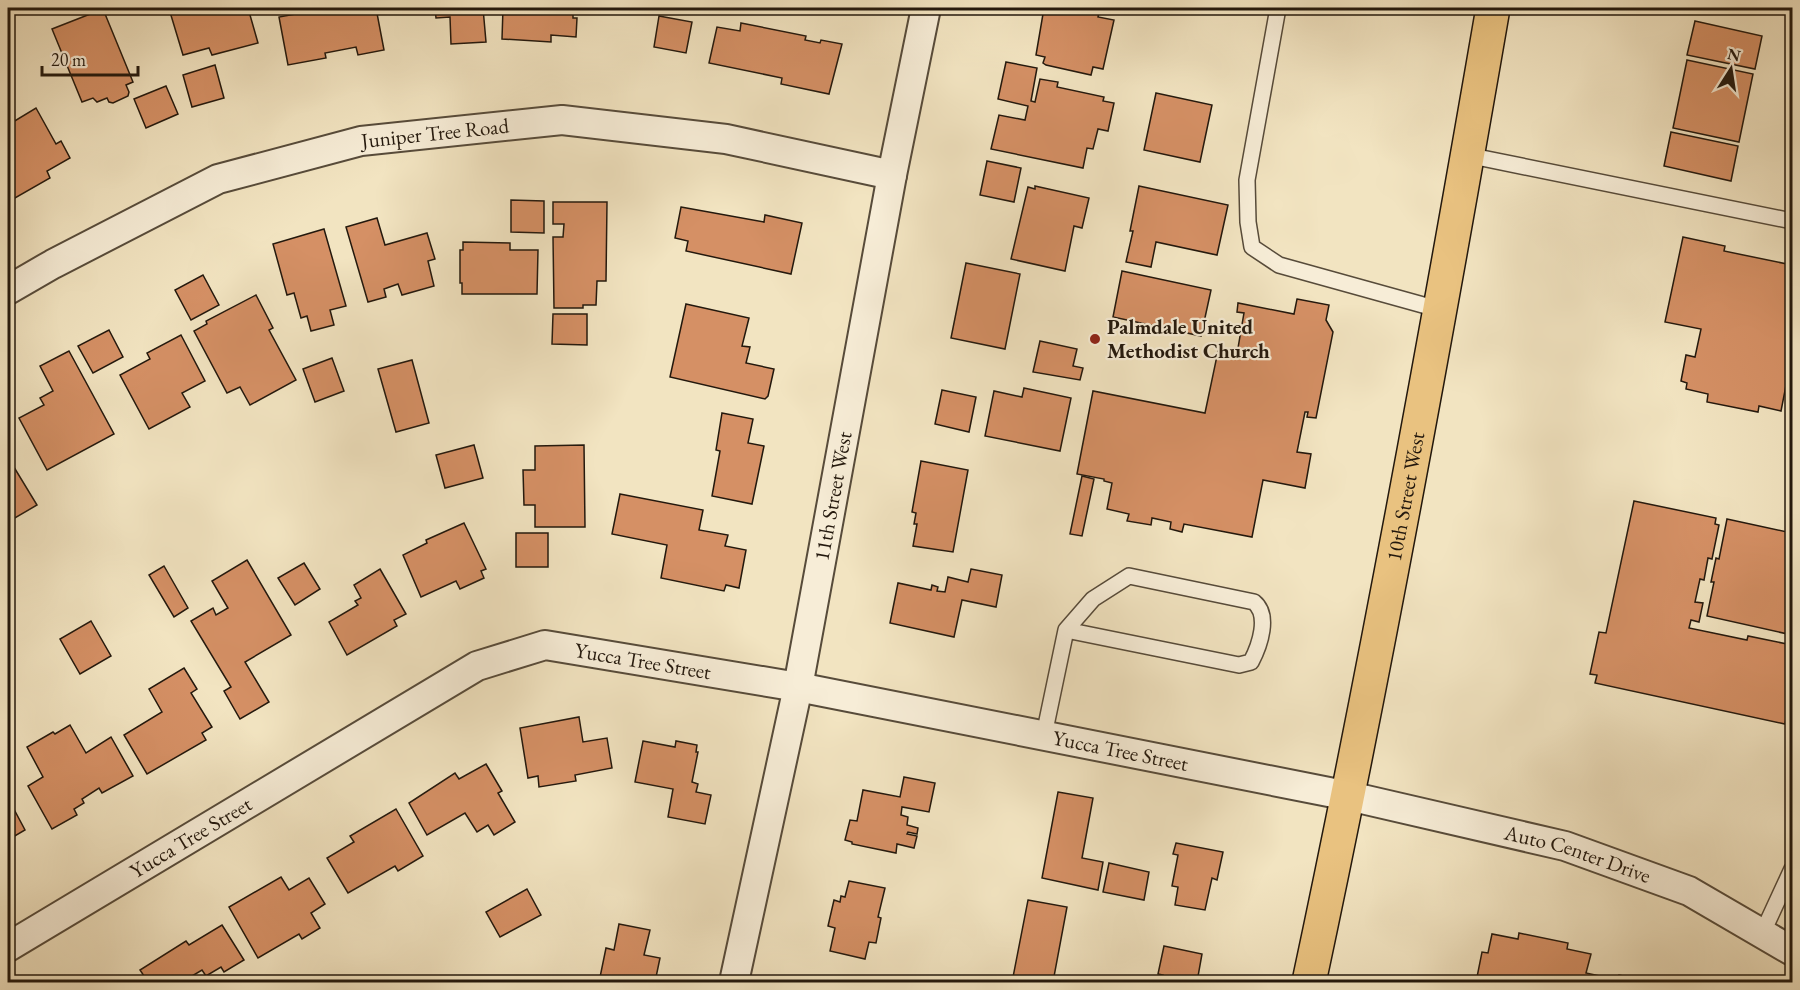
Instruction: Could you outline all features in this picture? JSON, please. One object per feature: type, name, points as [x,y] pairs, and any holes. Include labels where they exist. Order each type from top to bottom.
[{"type":"main road","name":"10th Street West","points":[[1309,982],[1349,796],[1441,310],[1493,8]]},
{"type":"street","name":"11th Street West","points":[[734,982],[798,687],[892,175],[927,8]]},
{"type":"street","name":"Juniper Tree Road","points":[[8,290],[53,264],[218,180],[361,141],[562,120],[726,139],[892,175]]},
{"type":"street","name":"Yucca Tree Street","points":[[8,947],[477,666],[545,645],[798,687],[1349,796]]},
{"type":"street","name":"Auto Center Drive","points":[[1349,796],[1565,846],[1689,891],[1792,951]]},
{"type":"lane","points":[[1278,8],[1247,180],[1248,222],[1252,247],[1279,265],[1441,310]]},
{"type":"lane","points":[[1467,155],[1792,221]]},
{"type":"lane","points":[[1044,735],[1066,630],[1093,599],[1129,576],[1254,602],[1260,607],[1263,617],[1256,652],[1251,662],[1239,665],[1066,630]]},
{"type":"lane","points":[[1762,934],[1792,869]]},
{"type":"building","points":[[185,8],[248,8],[258,43],[212,55],[209,48],[183,55],[170,12]]},
{"type":"building","points":[[311,8],[311,11],[330,8],[376,8],[384,50],[358,55],[356,47],[325,53],[326,58],[288,65],[279,17]]},
{"type":"building","points":[[406,8],[435,8],[406,10]]},
{"type":"building","points":[[435,8],[483,8],[486,42],[451,44],[450,17],[436,18]]},
{"type":"building","points":[[503,8],[573,8],[573,18],[577,18],[576,37],[551,35],[551,42],[502,39]]},
{"type":"building","points":[[652,8],[679,8],[679,12]]},
{"type":"building","points":[[1044,8],[1100,8],[1098,17],[1114,20],[1103,69],[1093,67],[1091,75],[1043,63],[1045,57],[1036,55]]},
{"type":"building","points":[[103,9],[133,82],[126,85],[128,96],[113,103],[107,98],[97,102],[93,98],[82,102],[52,29]]},
{"type":"building","points":[[659,16],[692,22],[686,53],[654,47]]},
{"type":"building","points":[[1695,21],[1762,36],[1755,69],[1687,55]]},
{"type":"building","points":[[741,23],[806,36],[805,40],[842,44],[829,94],[781,84],[782,78],[709,63],[717,27],[740,31]]},
{"type":"building","points":[[1687,60],[1753,74],[1739,142],[1673,128]]},
{"type":"building","points":[[1006,62],[1037,68],[1031,101],[1035,102],[1040,79],[1058,82],[1057,87],[1104,97],[1103,101],[1114,103],[1108,131],[1098,129],[1093,149],[1087,148],[1083,168],[991,149],[999,115],[1025,120],[1028,106],[998,99]]},
{"type":"building","points":[[215,65],[224,98],[192,107],[183,75]]},
{"type":"building","points":[[166,86],[178,114],[146,128],[134,99]]},
{"type":"building","points":[[1156,93],[1212,105],[1200,162],[1144,150]]},
{"type":"building","points":[[36,108],[56,144],[61,141],[70,158],[47,171],[50,178],[8,202],[8,125]]},
{"type":"building","points":[[1671,132],[1738,146],[1731,181],[1664,166]]},
{"type":"building","points":[[987,161],[1021,168],[1014,202],[980,195]]},
{"type":"building","points":[[1035,186],[1089,198],[1082,228],[1074,226],[1065,271],[1011,259],[1028,187],[1035,189]]},
{"type":"building","points":[[1139,186],[1228,205],[1217,255],[1156,242],[1151,267],[1126,262]]},
{"type":"building","points":[[511,200],[544,201],[544,233],[511,232]]},
{"type":"building","points":[[553,202],[607,202],[606,281],[597,281],[596,305],[583,305],[583,308],[554,308],[553,237],[563,237],[564,224],[553,224]]},
{"type":"building","points":[[681,207],[764,222],[765,215],[802,223],[791,274],[686,251],[688,241],[675,238]]},
{"type":"building","points":[[377,218],[385,245],[427,233],[435,259],[428,261],[434,286],[402,295],[398,284],[384,289],[386,297],[368,302],[346,227]]},
{"type":"building","points":[[324,229],[346,306],[330,310],[334,325],[311,331],[307,316],[301,318],[294,293],[287,295],[273,244]]},
{"type":"building","points":[[1683,237],[1725,246],[1724,251],[1792,265],[1792,355],[1781,411],[1759,406],[1758,412],[1707,402],[1708,394],[1686,389],[1687,383],[1681,381],[1686,355],[1695,357],[1701,329],[1665,322]]},
{"type":"building","points":[[463,242],[510,243],[510,250],[538,250],[537,294],[462,294],[460,250],[463,250]]},
{"type":"building","points":[[966,263],[1020,274],[1005,349],[951,338]]},
{"type":"building","points":[[1122,271],[1211,290],[1201,336],[1113,317]]},
{"type":"building","points":[[203,275],[219,305],[191,320],[175,290]]},
{"type":"building","points":[[256,295],[273,328],[269,330],[296,380],[250,405],[240,387],[227,393],[194,331],[207,324],[206,321]]},
{"type":"building","points":[[1297,299],[1329,305],[1326,320],[1333,332],[1316,418],[1307,417],[1308,412],[1305,412],[1297,452],[1311,454],[1305,488],[1263,480],[1252,537],[1184,524],[1182,532],[1170,529],[1171,522],[1152,518],[1151,525],[1127,521],[1129,514],[1107,509],[1112,483],[1104,479],[1077,474],[1093,391],[1205,413],[1218,351],[1237,354],[1244,313],[1237,312],[1238,303],[1294,314]]},
{"type":"building","points":[[686,304],[749,318],[742,346],[750,347],[746,363],[774,369],[768,396],[765,399],[670,377]]},
{"type":"building","points":[[553,314],[587,314],[587,345],[552,344]]},
{"type":"building","points":[[109,330],[123,357],[93,373],[78,346]]},
{"type":"building","points":[[181,335],[205,381],[182,393],[190,407],[149,429],[120,375],[150,359],[147,353]]},
{"type":"building","points":[[1040,341],[1077,349],[1073,366],[1083,368],[1080,380],[1033,372]]},
{"type":"building","points":[[69,351],[114,434],[47,470],[19,418],[44,405],[40,398],[53,391],[40,366]]},
{"type":"building","points":[[332,358],[344,391],[315,402],[303,369]]},
{"type":"building","points":[[412,360],[429,423],[396,432],[378,369]]},
{"type":"building","points":[[1024,388],[1071,398],[1060,451],[985,436],[994,391],[1022,397]]},
{"type":"building","points":[[942,390],[976,397],[969,432],[935,424]]},
{"type":"building","points":[[722,413],[753,419],[748,443],[764,446],[752,504],[712,496],[720,451],[716,450]]},
{"type":"building","points":[[474,445],[483,478],[445,488],[436,455]]},
{"type":"building","points":[[584,445],[585,527],[535,527],[535,505],[524,505],[523,470],[535,470],[535,446]]},
{"type":"building","points":[[8,447],[13,457],[9,459],[37,505],[8,522]]},
{"type":"building","points":[[921,461],[968,470],[953,552],[913,546],[917,524],[914,524],[916,513],[912,512]]},
{"type":"building","points":[[1082,476],[1094,479],[1082,536],[1070,534]]},
{"type":"building","points":[[620,494],[703,510],[699,530],[728,535],[725,546],[746,550],[739,588],[726,585],[724,591],[661,578],[667,545],[612,534]]},
{"type":"building","points":[[1634,501],[1716,518],[1715,524],[1719,525],[1712,559],[1708,558],[1704,580],[1700,579],[1695,602],[1703,603],[1699,622],[1691,620],[1689,628],[1747,640],[1748,636],[1792,645],[1792,690],[1785,724],[1595,683],[1597,675],[1590,674],[1599,632],[1606,633]]},
{"type":"building","points":[[1727,519],[1792,533],[1792,635],[1707,616],[1714,582],[1711,582],[1716,558],[1719,559]]},
{"type":"building","points":[[464,523],[486,569],[481,571],[484,578],[460,589],[456,581],[421,597],[403,555],[427,543],[426,540]]},
{"type":"building","points":[[516,533],[548,533],[548,567],[516,567]]},
{"type":"building","points":[[247,560],[291,635],[245,662],[269,702],[240,719],[224,691],[231,687],[191,621],[213,608],[216,615],[228,608],[212,581]]},
{"type":"building","points":[[304,563],[320,589],[295,605],[278,578]]},
{"type":"building","points":[[164,566],[188,608],[174,617],[149,575]]},
{"type":"building","points":[[380,569],[406,614],[394,620],[397,626],[347,655],[329,622],[358,605],[355,601],[361,598],[354,585]]},
{"type":"building","points":[[971,569],[1002,575],[996,607],[962,600],[954,637],[890,623],[898,583],[931,590],[932,585],[938,587],[937,591],[945,592],[948,577],[968,582]]},
{"type":"building","points":[[91,621],[111,656],[80,674],[60,639]]},
{"type":"building","points":[[184,668],[197,689],[191,693],[212,727],[202,733],[206,740],[147,774],[124,735],[162,712],[149,689]]},
{"type":"building","points":[[579,717],[583,742],[607,738],[612,768],[575,775],[576,781],[539,787],[538,776],[528,778],[520,728]]},
{"type":"building","points":[[70,725],[86,753],[111,737],[133,776],[102,793],[99,788],[82,799],[84,803],[74,809],[77,815],[52,829],[28,786],[43,777],[27,747]]},
{"type":"building","points":[[643,741],[675,747],[676,741],[697,745],[696,752],[698,752],[692,782],[698,784],[696,792],[711,795],[705,824],[668,817],[673,789],[635,782]]},
{"type":"building","points":[[486,764],[502,791],[498,793],[515,822],[494,835],[488,825],[477,832],[465,813],[427,835],[409,803],[455,773],[459,779]]},
{"type":"building","points":[[904,777],[935,783],[929,812],[902,807],[901,815],[908,817],[907,825],[918,828],[917,834],[908,832],[907,834],[917,836],[914,848],[897,844],[896,853],[852,844],[845,840],[850,820],[857,821],[863,790],[900,797]]},
{"type":"building","points":[[1058,792],[1093,798],[1082,858],[1103,862],[1098,890],[1042,878]]},
{"type":"building","points":[[8,798],[25,830],[8,840]]},
{"type":"building","points":[[396,809],[423,856],[398,871],[395,866],[348,893],[327,858],[354,842],[350,836]]},
{"type":"building","points":[[1176,843],[1223,852],[1217,880],[1212,878],[1205,910],[1175,905],[1178,887],[1172,886],[1178,855],[1173,854]]},
{"type":"building","points":[[1109,863],[1149,872],[1144,900],[1103,892]]},
{"type":"building","points":[[281,877],[289,890],[309,878],[325,904],[311,913],[320,928],[302,939],[299,934],[258,958],[229,907]]},
{"type":"building","points":[[849,881],[885,888],[878,917],[881,918],[876,943],[869,942],[865,959],[830,951],[835,928],[828,926],[834,900],[840,902],[841,896],[845,897]]},
{"type":"building","points":[[527,889],[541,915],[500,937],[486,912]]},
{"type":"building","points":[[1028,900],[1067,907],[1053,982],[1013,977]]},
{"type":"building","points":[[619,924],[650,930],[644,955],[660,958],[655,982],[599,982],[606,948],[614,950]]},
{"type":"building","points":[[222,925],[244,960],[224,972],[221,967],[206,976],[202,970],[182,982],[148,982],[140,970],[186,941],[189,945]]},
{"type":"building","points":[[1519,933],[1568,943],[1567,949],[1591,954],[1586,973],[1618,980],[1619,975],[1656,982],[1476,982],[1482,952],[1488,953],[1492,934],[1518,939]]},
{"type":"building","points":[[1164,946],[1202,954],[1197,982],[1156,982],[1157,977],[1162,978],[1163,975],[1158,974]]},
{"type":"place","name":"Palmdale United Methodist Church","points":[[1095,339]]}]
